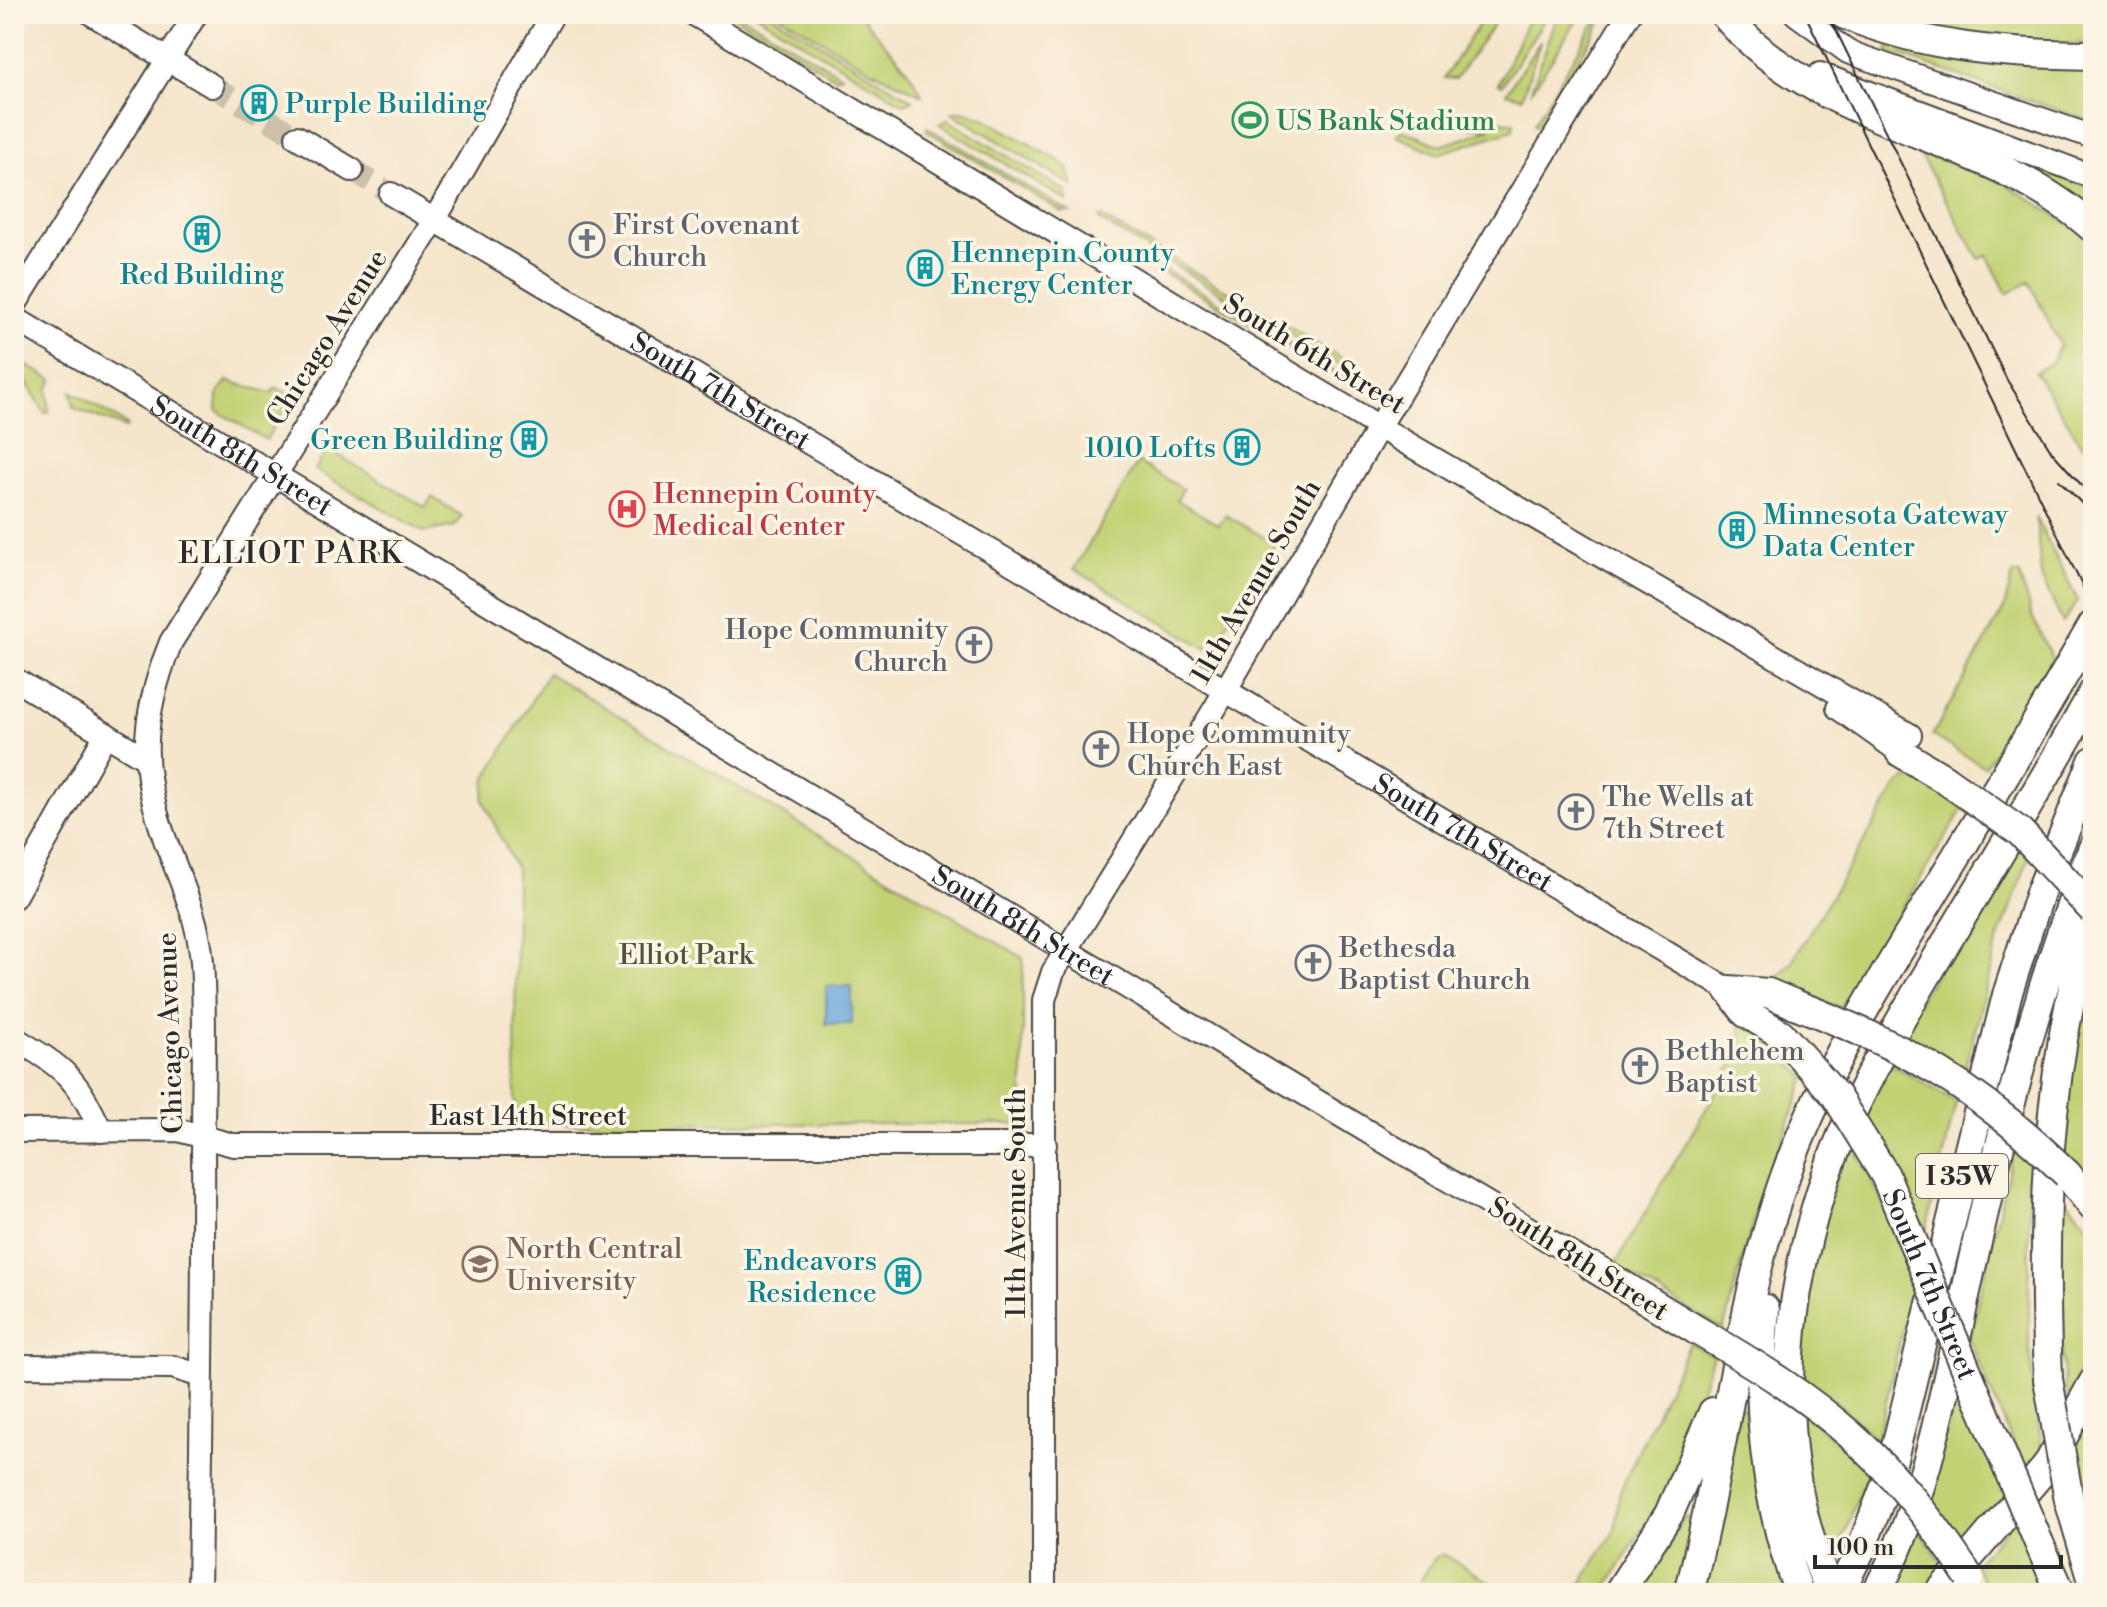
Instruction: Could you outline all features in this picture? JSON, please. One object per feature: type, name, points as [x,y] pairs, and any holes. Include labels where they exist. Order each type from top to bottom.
[{"type":"highway","points":[[1724,14],[1743,37],[1802,83],[1830,98],[1989,163],[2037,187],[2093,228]]},
{"type":"highway","points":[[1843,14],[1902,36],[1951,47],[2009,54],[2093,55]]},
{"type":"highway","points":[[1689,1593],[1748,1313],[1798,1142],[1845,1041],[2093,625]]},
{"type":"highway","points":[[1831,1593],[1816,1558],[1797,1494],[1789,1405],[1793,1324],[1821,1191],[1857,1105],[1894,1033],[2093,693]]},
{"type":"highway","points":[[1905,744],[2047,831],[2093,879]]},
{"type":"highway","name":"I 35W","points":[[1839,1593],[1861,1549],[1888,1479],[2007,995],[2040,893],[2093,761]]},
{"type":"highway","points":[[1947,769],[2020,832],[2093,912],[2062,1037],[2046,1156],[2043,1258],[2048,1379],[2069,1500],[2093,1581]]},
{"type":"highway","name":"I 35W","points":[[1876,1593],[1914,1504],[2029,1041],[2061,933],[2093,848]]},
{"type":"highway","points":[[1729,990],[1768,993],[1867,1032],[1913,1055],[1978,1096],[2038,1146],[2093,1207]]},
{"type":"highway","name":"South 7th Street","points":[[1729,990],[1746,1013],[1781,1034],[1836,1096],[1885,1175],[2061,1593]]},
{"type":"highway","points":[[1774,1217],[1760,1397],[1769,1473],[1798,1591]]},
{"type":"highway","name":"South 8th Street","points":[[1593,1267],[1787,1385],[1864,1444],[1927,1517],[1979,1593]]},
{"type":"highway","points":[[1618,1593],[1656,1539],[1690,1471],[1748,1313]]},
{"type":"highway","points":[[1939,1593],[2047,1466],[2093,1383]]},
{"type":"main road","points":[[92,14],[212,86]]},
{"type":"main road","points":[[14,306],[196,14]]},
{"type":"main road","name":"Chicago Avenue","points":[[199,1593],[203,1137],[200,936],[157,821],[145,758],[153,688],[171,642],[435,219],[553,14]]},
{"type":"main road","name":"South 6th Street","points":[[694,14],[1379,427],[1733,633],[1905,744]]},
{"type":"main road","name":"11th Avenue South","points":[[1044,1593],[1044,1000],[1053,972],[1226,691],[1379,427],[1629,14]]},
{"type":"main road","points":[[1724,14],[1777,52],[1838,84],[2093,177]]},
{"type":"main road","points":[[1796,14],[1848,52],[2093,137]]},
{"type":"main road","points":[[297,137],[352,170]]},
{"type":"main road","name":"South 7th Street","points":[[391,194],[1729,990]]},
{"type":"main road","name":"South 8th Street","points":[[14,318],[1593,1267]]},
{"type":"main road","points":[[14,679],[145,758]]},
{"type":"main road","points":[[14,897],[106,734]]},
{"type":"main road","points":[[14,1038],[64,1069],[77,1083],[101,1131]]},
{"type":"main road","name":"East 14th Street","points":[[14,1131],[178,1130],[233,1145],[1045,1145]]},
{"type":"main road","points":[[14,1366],[173,1367],[201,1376]]},
{"type":"green space","points":[[730,14],[739,14],[841,75],[836,78]]},
{"type":"green space","points":[[755,14],[770,14],[913,100],[904,104]]},
{"type":"green space","points":[[778,14],[860,14],[901,62],[922,95],[871,70]]},
{"type":"green space","points":[[1486,14],[1501,14],[1455,79],[1444,78]]},
{"type":"green space","points":[[1531,14],[1548,14],[1502,85],[1498,84]]},
{"type":"green space","points":[[1558,14],[1581,14],[1530,93]]},
{"type":"green space","points":[[1600,14],[1606,14],[1538,127],[1534,124]]},
{"type":"green space","points":[[1894,14],[2093,14],[2093,43],[2014,45],[1902,27],[1902,17]]},
{"type":"green space","points":[[1541,40],[1522,97],[1506,93]]},
{"type":"green space","points":[[1891,43],[2093,64],[2093,122],[1887,51]]},
{"type":"green space","points":[[961,111],[982,117],[1061,162],[1068,168],[1073,186],[952,113]]},
{"type":"green space","points":[[948,120],[1067,192],[1067,201],[939,124]]},
{"type":"green space","points":[[1470,120],[1514,122],[1513,130],[1438,154],[1396,136],[1402,130],[1441,146],[1491,129],[1470,127]]},
{"type":"green space","points":[[927,127],[1069,212],[1062,212],[927,131]]},
{"type":"green space","points":[[1918,151],[1979,174],[1987,172],[2093,239],[2093,455],[2081,443],[2035,372],[2052,363],[2060,345],[2029,282],[2007,294],[1987,255],[1979,259]]},
{"type":"green space","points":[[2036,168],[2093,188],[2093,219],[2032,177]]},
{"type":"green space","points":[[1100,216],[1358,368],[1354,373],[1099,220]]},
{"type":"green space","points":[[1152,262],[1350,380],[1348,383],[1152,266]]},
{"type":"green space","points":[[26,365],[53,380],[48,389],[49,412],[45,413],[21,373]]},
{"type":"green space","points":[[227,381],[271,393],[276,387],[292,396],[266,440],[217,411],[218,393]]},
{"type":"green space","points":[[71,391],[127,425],[126,428],[74,408]]},
{"type":"green space","points":[[328,449],[425,507],[432,497],[462,516],[455,526],[424,532],[315,470]]},
{"type":"green space","points":[[1138,462],[1183,489],[1177,500],[1219,525],[1226,515],[1275,544],[1210,651],[1074,569]]},
{"type":"green space","points":[[2036,517],[2078,601],[2063,623],[2041,577]]},
{"type":"green space","points":[[2013,574],[2019,574],[2031,614],[2052,658],[1985,767],[1932,736],[2004,608]]},
{"type":"green space","name":"Elliot Park","points":[[548,673],[1023,958],[1023,1124],[515,1124],[516,869],[483,800],[486,779]]},
{"type":"green space","points":[[1919,776],[1967,802],[1841,1008],[1770,984],[1791,963],[1896,788],[1902,782]]},
{"type":"green space","points":[[2015,839],[2031,852],[1997,944],[1964,1074],[1898,1036]]},
{"type":"green space","points":[[2093,950],[2093,1189],[2057,1151],[2061,1115]]},
{"type":"green space","points":[[1737,1019],[1750,1025],[1806,1078],[1757,1207],[1723,1330],[1620,1269],[1617,1261],[1740,1051],[1741,1030]]},
{"type":"green space","points":[[1884,1060],[1956,1102],[1925,1235],[1897,1174],[1861,1111]]},
{"type":"green space","points":[[1849,1139],[1877,1190],[1915,1276],[1877,1440],[1844,1409],[1797,1375],[1813,1249]]},
{"type":"green space","points":[[2014,1147],[2029,1161],[2029,1352],[2042,1448],[2025,1472],[1969,1339]]},
{"type":"green space","points":[[2056,1188],[2093,1231],[2093,1335],[2067,1402],[2057,1311]]},
{"type":"green space","points":[[1689,1343],[1713,1355],[1670,1485],[1603,1593],[1575,1593],[1615,1530],[1620,1491]]},
{"type":"green space","points":[[1959,1378],[2007,1495],[1962,1546],[1929,1499]]},
{"type":"green space","points":[[2093,1398],[2093,1528],[2073,1437]]},
{"type":"green space","points":[[1795,1407],[1869,1468],[1832,1568],[1810,1508]]},
{"type":"green space","points":[[1739,1408],[1745,1408],[1761,1503],[1786,1593],[1695,1593]]},
{"type":"green space","points":[[1685,1517],[1692,1520],[1676,1593],[1635,1593]]},
{"type":"green space","points":[[2015,1518],[2046,1593],[1991,1593],[1974,1565]]},
{"type":"green space","points":[[1918,1527],[1945,1568],[1920,1593],[1890,1593]]},
{"type":"green space","points":[[1440,1555],[1508,1593],[1413,1593],[1434,1559]]},
{"type":"water","points":[[826,986],[852,986],[852,1024],[826,1024]]},
{"type":"tunnel","points":[[212,86],[297,137]]},
{"type":"tunnel","points":[[352,170],[391,194]]},
{"type":"tram line","points":[[1805,14],[2093,608]]},
{"type":"tram line","points":[[1828,14],[2007,380],[2052,452],[2093,498]]},
{"type":"tram line","points":[[2059,480],[2093,515]]},
{"type":"place","name":"Purple Building","points":[[259,103]]},
{"type":"place","name":"US Bank Stadium","points":[[1250,120]]},
{"type":"place","name":"Red Building","points":[[202,234]]},
{"type":"place","name":"First Covenant Church","points":[[587,240]]},
{"type":"place","name":"Hennepin County Energy Center","points":[[925,268]]},
{"type":"place","name":"Green Building","points":[[529,439]]},
{"type":"place","name":"1010 Lofts","points":[[1242,447]]},
{"type":"place","name":"Hennepin County Medical Center","points":[[627,509]]},
{"type":"place","name":"Minnesota Gateway Data Center","points":[[1737,530]]},
{"type":"place","name":"Hope Community Church","points":[[974,645]]},
{"type":"place","name":"Hope Community Church East","points":[[1101,749]]},
{"type":"place","name":"The Wells at 7th Street","points":[[1576,812]]},
{"type":"place","name":"Bethesda Baptist Church","points":[[1313,963]]},
{"type":"place","name":"Bethlehem Baptist","points":[[1640,1066]]},
{"type":"place","name":"North Central University","points":[[480,1264]]},
{"type":"place","name":"Endeavors Residence","points":[[903,1276]]},
{"type":"district","name":"ELLIOT PARK","points":[[291,553]]}]
